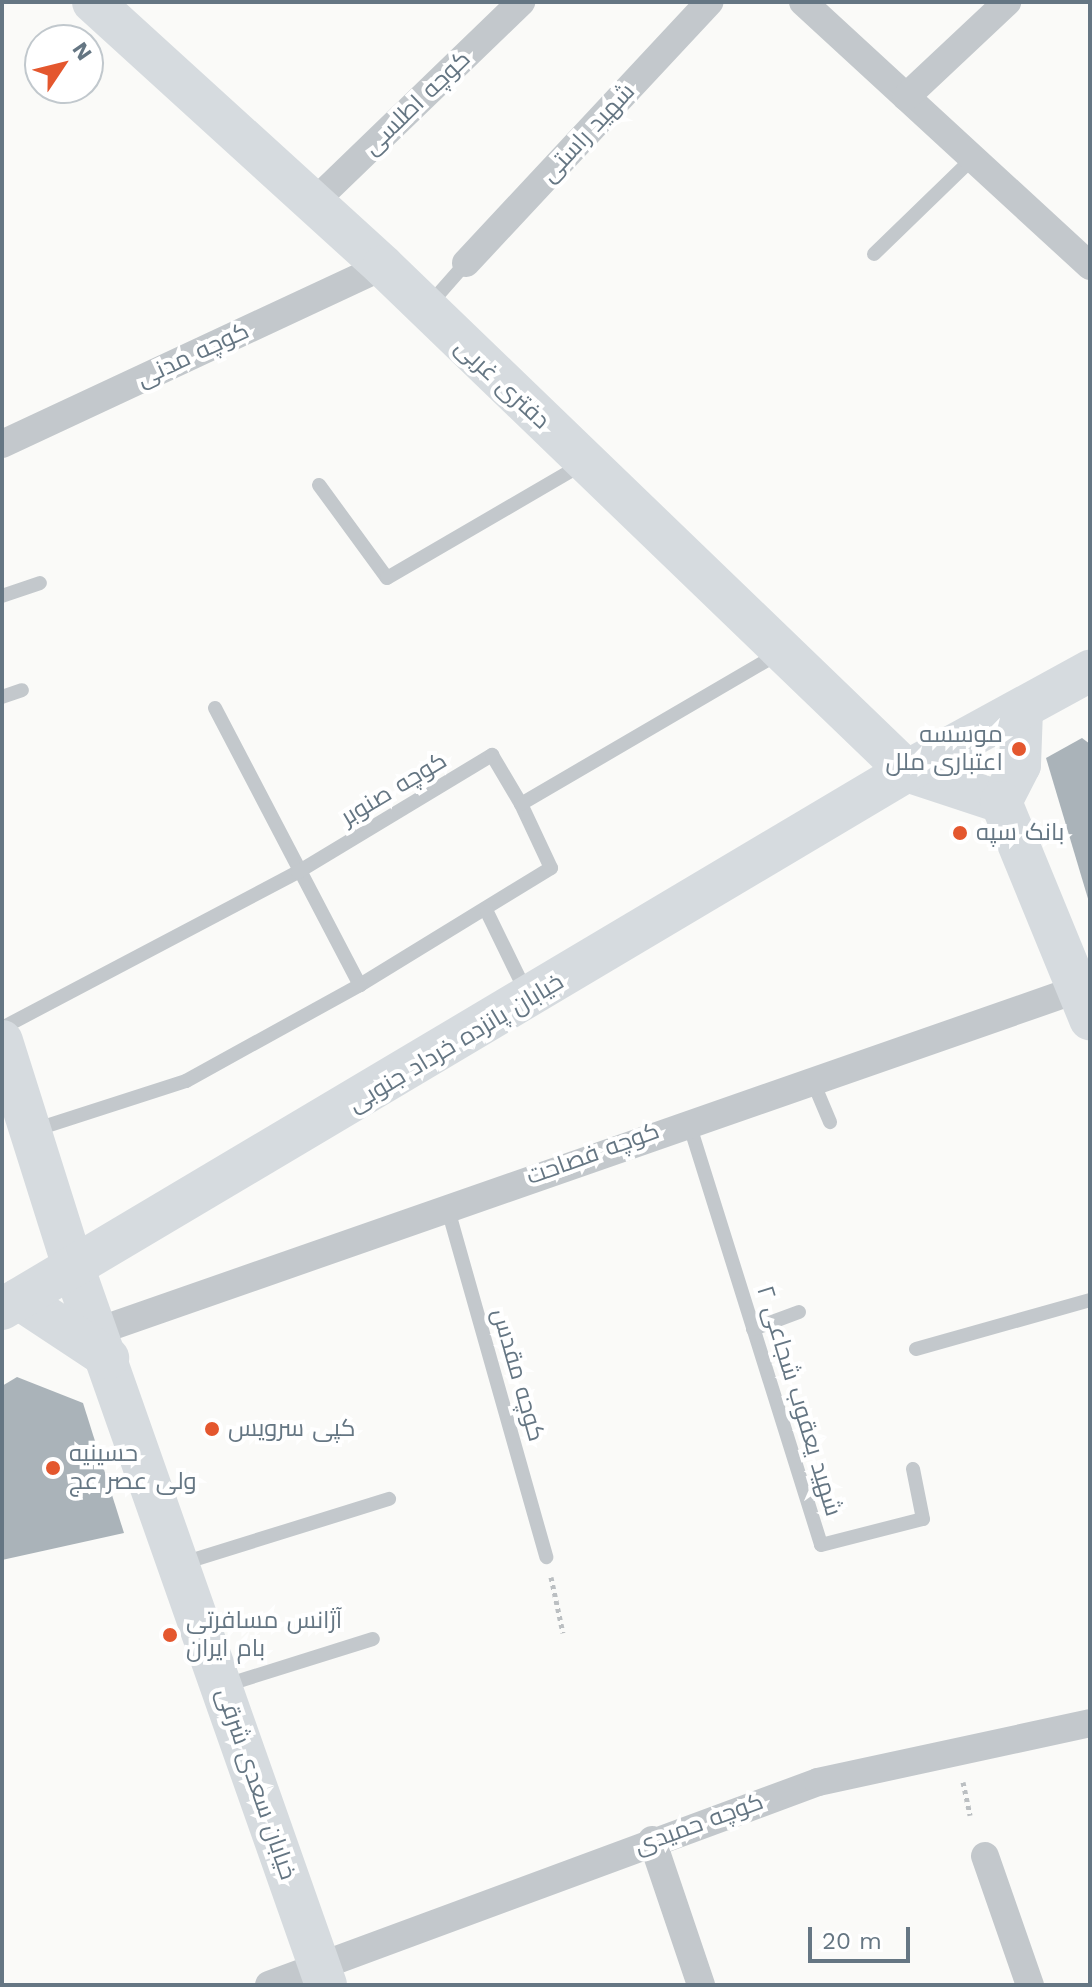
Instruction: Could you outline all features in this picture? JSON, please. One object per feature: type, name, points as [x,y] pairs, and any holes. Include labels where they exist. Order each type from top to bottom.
[{"type":"street","name":"دفتری غربی","points":[[93,2],[383,266],[424,312],[587,461],[907,771]]},
{"type":"street","name":"کوچه اطلسی","points":[[312,204],[521,2]]},
{"type":"street","name":"شهید راستی","points":[[466,263],[709,2]]},
{"type":"street","points":[[803,2],[1090,266]]},
{"type":"street","points":[[906,97],[1007,2]]},
{"type":"street","name":"کوچه مدنی","points":[[2,444],[383,266]]},
{"type":"street","points":[[1001,802],[1020,765],[1022,710],[1090,671]]},
{"type":"street","name":"خیابان پانزده خرداد جنوبی","points":[[10,1304],[529,1000],[907,771],[1022,710]]},
{"type":"street","points":[[907,771],[1001,802],[1087,998]]},
{"type":"street","name":"کوچه فصاحت","points":[[103,1344],[447,1205],[811,1076],[1087,998]]},
{"type":"street","name":"خیابان سعدی شرقی","points":[[2,1041],[34,1131],[73,1266],[324,1977]]},
{"type":"street","points":[[10,1304],[103,1344]]},
{"type":"street","name":"کوچه حمیدی","points":[[269,1985],[324,1977],[652,1840],[818,1782],[1090,1723]]},
{"type":"street","points":[[652,1840],[701,1985]]},
{"type":"street","points":[[985,1856],[1030,1985]]},
{"type":"lane","points":[[874,254],[973,158]]},
{"type":"lane","points":[[424,312],[466,263]]},
{"type":"lane","points":[[319,485],[387,578],[587,461]]},
{"type":"lane","points":[[2,596],[40,583]]},
{"type":"lane","points":[[34,1131],[186,1081],[487,912],[551,868],[521,804],[782,652]]},
{"type":"lane","points":[[2,697],[22,690]]},
{"type":"lane","points":[[215,708],[298,872],[360,985]]},
{"type":"lane","name":"کوچه صنوبر","points":[[2,1028],[298,872],[492,755],[521,804]]},
{"type":"lane","points":[[487,912],[529,1000]]},
{"type":"lane","points":[[811,1076],[830,1122]]},
{"type":"lane","name":"شهید یعقوب شجاعی ۲","points":[[688,1120],[821,1545],[923,1519],[913,1469]]},
{"type":"lane","name":"کوچه مقدس","points":[[447,1205],[546,1557]]},
{"type":"lane","points":[[916,1349],[1090,1300]]},
{"type":"lane","points":[[753,1329],[799,1312]]},
{"type":"lane","points":[[179,1564],[389,1499]]},
{"type":"lane","points":[[222,1686],[373,1639]]},
{"type":"path","points":[[546,1557],[563,1633]]},
{"type":"building","points":[[1082,738],[1090,744],[1089,902],[1046,758]]},
{"type":"building","name":"حسینیه ولی عصر عج","points":[[17,1377],[83,1403],[124,1533],[2,1560],[2,1386]]},
{"type":"place","name":"موسسه اعتباری ملل","points":[[1019,749]]},
{"type":"place","name":"بانک سپه","points":[[960,833]]},
{"type":"place","name":"کپی سرویس","points":[[212,1429]]},
{"type":"place","name":"حسینیه ولی عصر عج","points":[[53,1468]]},
{"type":"place","name":"آژانس مسافرتی بام ایران","points":[[170,1635]]}]
